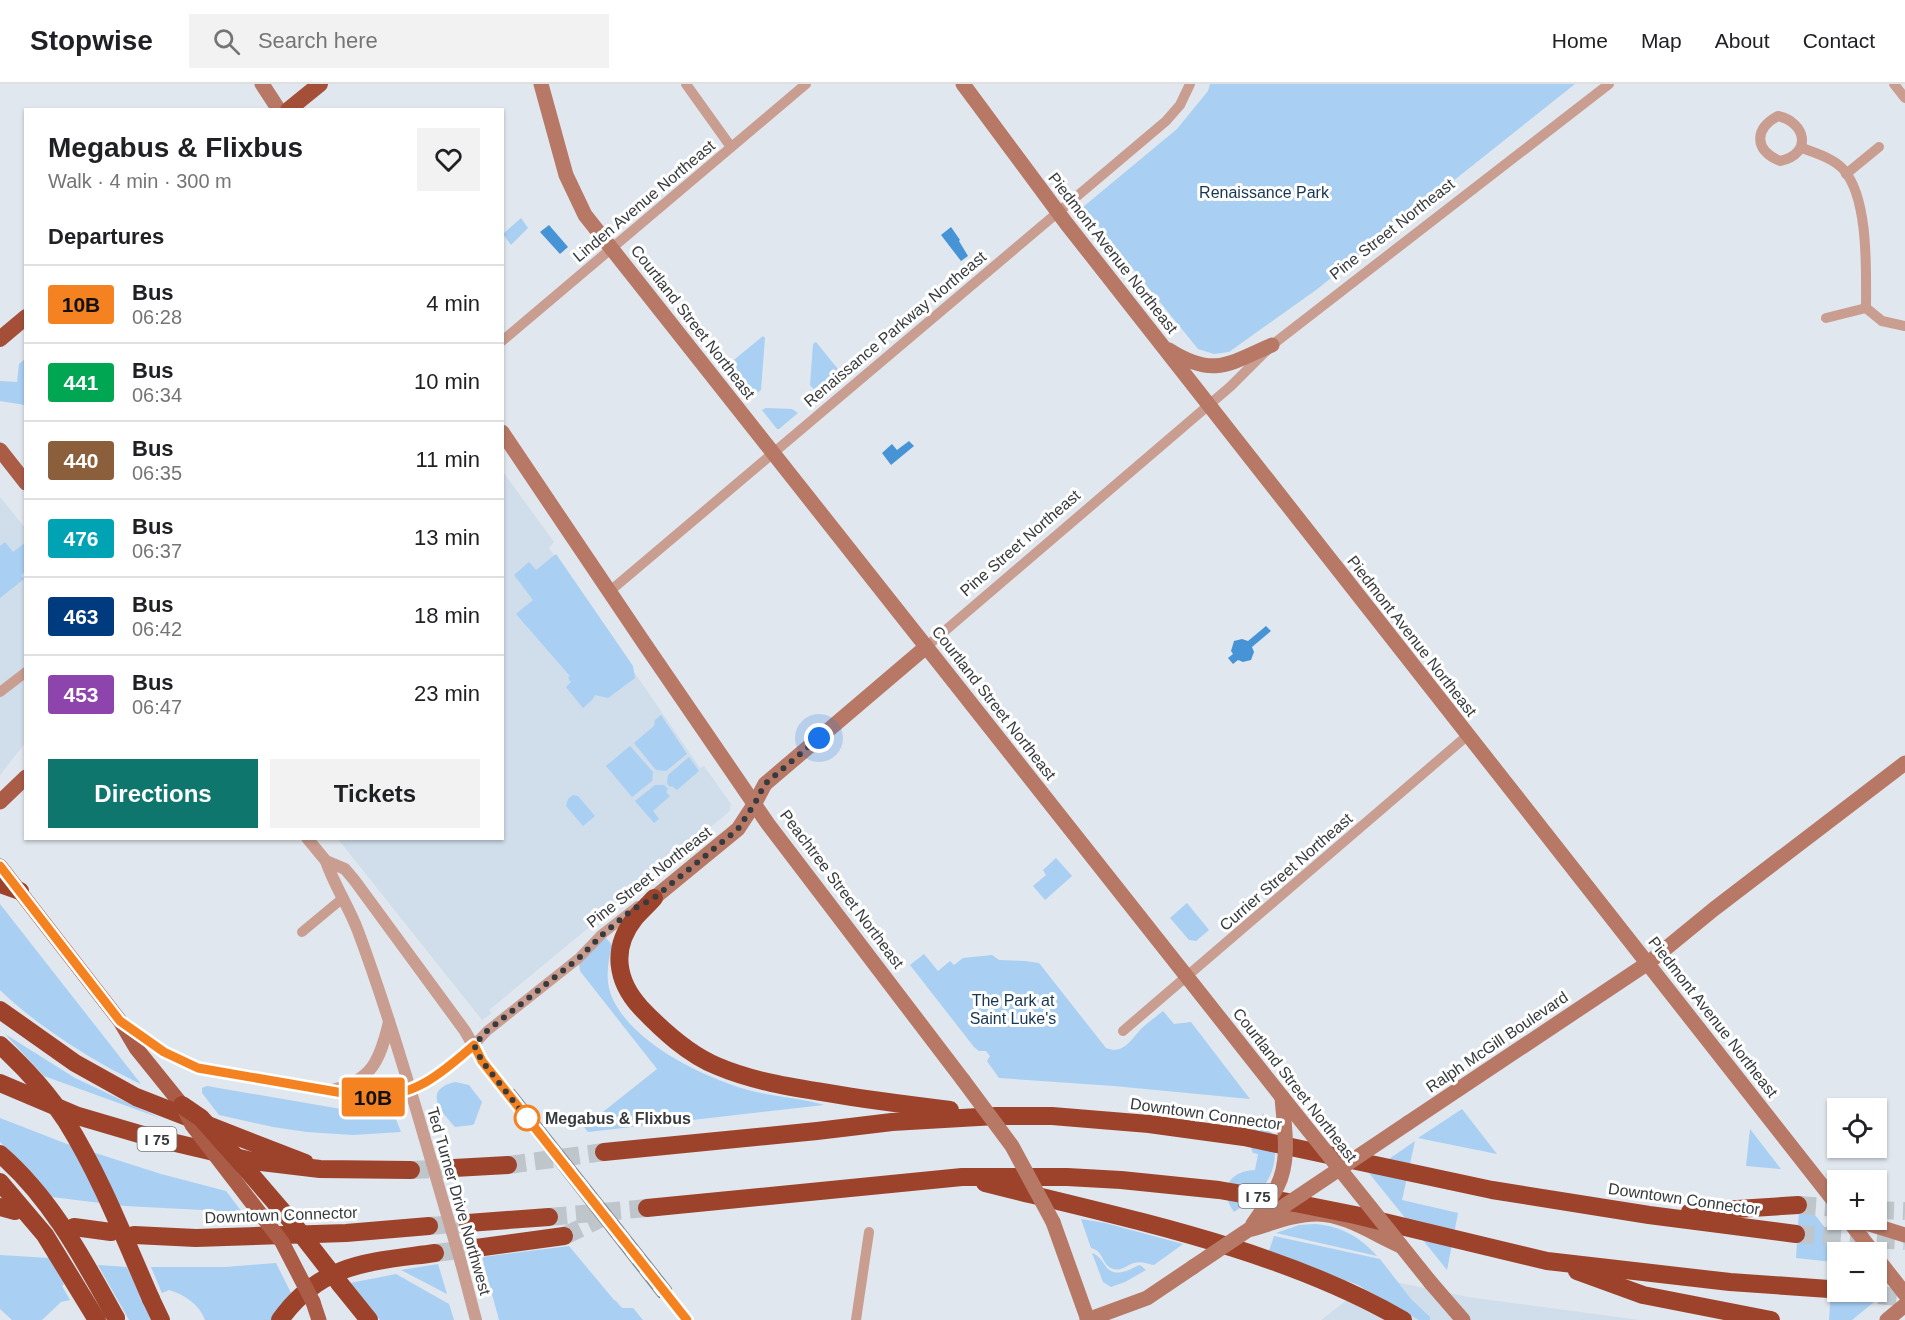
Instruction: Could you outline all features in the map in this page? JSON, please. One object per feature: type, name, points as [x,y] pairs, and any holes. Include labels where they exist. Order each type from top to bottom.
[{"type":"highway","points":[[290,108],[320,84]]},
{"type":"highway","points":[[0,339],[24,319]]},
{"type":"highway","points":[[0,884],[20,891]]},
{"type":"highway","points":[[654,898],[635,917],[628,929],[619,956],[620,973],[634,1001],[648,1016],[666,1033],[697,1055],[716,1066],[782,1086],[889,1103],[996,1116]]},
{"type":"highway","points":[[0,1011],[75,1063],[136,1096],[320,1169]]},
{"type":"highway","points":[[0,1045],[32,1078],[65,1120],[102,1189],[161,1320]]},
{"type":"highway","name":"I 75","points":[[0,1083],[78,1116],[146,1136],[252,1161],[320,1169],[411,1170]]},
{"type":"highway","points":[[178,1101],[201,1118],[242,1164],[291,1221],[369,1320]]},
{"type":"highway","name":"Downtown Connector","points":[[604,1152],[892,1122],[996,1116],[1052,1116],[1149,1124],[1244,1137],[1492,1190],[1649,1215],[1796,1234]]},
{"type":"highway","points":[[0,1154],[42,1198],[70,1236],[117,1319]]},
{"type":"highway","points":[[454,1168],[508,1165]]},
{"type":"highway","points":[[962,1177],[1174,1231],[1244,1253],[1347,1290],[1403,1320]]},
{"type":"highway","name":"I 75","points":[[648,1208],[962,1177],[1067,1177],[1174,1184],[1355,1215],[1547,1261],[1730,1282],[1827,1289]]},
{"type":"highway","points":[[0,1182],[45,1235],[96,1320]]},
{"type":"highway","points":[[1649,1215],[1798,1205]]},
{"type":"highway","points":[[468,1223],[549,1217]]},
{"type":"highway","name":"Downtown Connector","points":[[134,1234],[196,1238],[346,1233],[429,1226]]},
{"type":"highway","points":[[74,1227],[111,1232]]},
{"type":"highway","points":[[476,1248],[564,1236]]},
{"type":"highway","points":[[280,1320],[302,1294],[315,1283],[345,1268],[435,1253]]},
{"type":"highway","points":[[1547,1261],[1643,1295],[1771,1320]]},
{"type":"main road","points":[[262,84],[278,108]]},
{"type":"main road","name":"Courtland Street Northeast","points":[[542,84],[566,175],[585,214],[1339,1170],[1463,1320]]},
{"type":"main road","name":"Piedmont Avenue Northeast","points":[[963,84],[1057,212],[1208,406],[1827,1192]]},
{"type":"main road","points":[[1160,344],[1192,363],[1213,367],[1229,364],[1272,345]]},
{"type":"main road","name":"Peachtree Street Northeast","points":[[504,435],[649,651],[797,862],[1012,1146],[1053,1222],[1088,1320]]},
{"type":"main road","points":[[0,450],[24,480]]},
{"type":"main road","name":"Pine Street Northeast","points":[[654,898],[738,829],[765,784],[926,647]]},
{"type":"main road","name":"Ralph McGill Boulevard","points":[[1088,1320],[1147,1298],[1648,963],[1714,909],[1905,763]]},
{"type":"main road","points":[[0,802],[24,779]]},
{"type":"main road","points":[[0,866],[120,1021],[136,1048],[178,1101],[192,1125],[282,1242],[313,1302],[319,1320]]},
{"type":"main road","points":[[1249,1230],[1277,1188],[1283,1169],[1286,1141],[1282,1097]]},
{"type":"main road","points":[[1249,1230],[1292,1217],[1326,1215],[1350,1222],[1401,1246]]},
{"type":"main road","points":[[1887,1229],[1905,1235]]},
{"type":"main road","points":[[1856,1230],[1865,1242]]},
{"type":"main road","points":[[1887,1271],[1905,1294]]},
{"type":"main road","points":[[1887,1320],[1905,1305]]},
{"type":"street","points":[[686,84],[731,147]]},
{"type":"street","name":"Linden Avenue Northeast","points":[[504,339],[806,84]]},
{"type":"street","name":"Renaissance Parkway Northeast","points":[[610,591],[1166,121],[1180,105],[1190,84]]},
{"type":"street","name":"Pine Street Northeast","points":[[926,647],[1231,386],[1272,345],[1609,84]]},
{"type":"street","points":[[1894,84],[1905,98]]},
{"type":"street","points":[[1778,116],[1786,118],[1793,123],[1801,135],[1802,148],[1794,156],[1780,161],[1766,153],[1761,143],[1760,133],[1766,122],[1778,116]]},
{"type":"street","points":[[1846,174],[1879,147]]},
{"type":"street","points":[[1802,148],[1842,168],[1856,193],[1866,245],[1866,308]]},
{"type":"street","points":[[1826,318],[1866,308]]},
{"type":"street","points":[[1866,308],[1882,321],[1905,327]]},
{"type":"street","points":[[0,692],[24,674]]},
{"type":"street","name":"Currier Street Northeast","points":[[1123,1031],[1468,735]]},
{"type":"street","points":[[309,840],[326,861],[345,868],[474,1045],[482,1061],[687,1320]]},
{"type":"street","name":"Ted Turner Drive Northwest","points":[[326,861],[332,879],[344,898],[369,961],[411,1091],[476,1320]]},
{"type":"street","points":[[302,932],[344,898]]},
{"type":"street","name":"Pine Street Northeast","points":[[474,1045],[487,1031],[559,974],[633,909],[654,898]]},
{"type":"street","points":[[120,1021],[164,1052],[198,1068],[366,1097],[386,1097],[411,1091],[432,1079],[474,1045]]},
{"type":"street","points":[[328,1091],[346,1087],[371,1070],[379,1058],[388,1022]]},
{"type":"street","points":[[856,1320],[869,1232]]},
{"type":"shaded area","points":[[504,473],[554,542],[549,548],[700,768],[704,766],[731,804],[730,811],[489,1010],[492,1013],[482,1020],[339,840],[504,840]]},
{"type":"shaded area","points":[[0,497],[24,527],[24,744],[0,775]]},
{"type":"shaded area","points":[[1376,1278],[1468,1297],[1640,1320],[1321,1320]]},
{"type":"green space","name":"Renaissance Park","points":[[1210,84],[1575,84],[1316,290],[1229,352],[1214,354],[1198,349],[1083,207],[1177,129],[1208,91]]},
{"type":"green space","points":[[521,218],[528,228],[511,245],[504,233]]},
{"type":"green space","points":[[763,336],[765,338],[761,390],[755,395],[729,364]]},
{"type":"green space","points":[[816,342],[842,374],[820,392],[815,391],[810,385],[813,344]]},
{"type":"green space","points":[[24,360],[24,405],[0,401],[0,381],[17,382],[19,364]]},
{"type":"green space","points":[[766,408],[792,409],[798,413],[777,429],[762,410]]},
{"type":"green space","points":[[5,542],[13,552],[24,544],[24,573],[21,575],[24,579],[0,598],[0,546]]},
{"type":"green space","points":[[556,554],[633,666],[635,678],[608,698],[595,695],[583,708],[566,687],[571,682],[568,678],[570,676],[516,614],[533,600],[514,575],[529,562],[536,570]]},
{"type":"green space","points":[[661,715],[687,754],[666,771],[656,770],[634,743],[654,726],[655,720]]},
{"type":"green space","points":[[630,746],[653,772],[652,781],[632,797],[606,766]]},
{"type":"green space","points":[[689,757],[699,771],[677,790],[670,787],[667,783],[668,775]]},
{"type":"green space","points":[[655,785],[664,785],[670,796],[653,811],[659,819],[654,823],[635,801]]},
{"type":"green space","points":[[573,795],[578,796],[595,816],[583,826],[566,806],[568,799]]},
{"type":"green space","points":[[1056,858],[1072,876],[1045,900],[1033,886],[1046,875],[1043,870]]},
{"type":"green space","points":[[1187,903],[1209,930],[1196,941],[1189,940],[1170,918]]},
{"type":"green space","points":[[0,904],[141,1084],[67,1042],[31,1017],[0,990]]},
{"type":"green space","points":[[605,937],[612,945],[608,970],[611,995],[635,1029],[652,1043],[671,1056],[713,1078],[761,1093],[824,1105],[588,1132],[584,1127],[657,1069],[580,971],[579,963]]},
{"type":"green space","name":"The Park at Saint Luke's","points":[[924,954],[938,971],[950,961],[954,965],[963,958],[992,955],[999,960],[1039,963],[1106,1048],[1112,1050],[1126,1045],[1144,1026],[1163,1011],[1174,1024],[1191,1022],[1250,1099],[999,1078],[987,1061],[990,1056],[986,1051],[979,1051],[974,1047],[910,965]]},
{"type":"green space","points":[[5,1034],[75,1078],[160,1118],[44,1076]]},
{"type":"green space","points":[[455,1082],[469,1085],[482,1102],[472,1125],[455,1127],[444,1115],[437,1102],[439,1090]]},
{"type":"green space","points":[[207,1086],[370,1114],[394,1114],[401,1132],[352,1135],[307,1132],[219,1115],[202,1093],[202,1088]]},
{"type":"green space","points":[[1462,1109],[1497,1154],[1418,1138]]},
{"type":"green space","points":[[1263,1113],[1274,1143],[1275,1157],[1272,1169],[1259,1192],[1234,1212],[1229,1204],[1227,1189],[1229,1183],[1238,1174],[1255,1170],[1258,1154],[1253,1153],[1250,1140]]},
{"type":"green space","points":[[0,1118],[67,1144],[161,1174],[226,1191],[242,1212],[125,1206],[52,1197],[35,1176],[0,1142]]},
{"type":"green space","points":[[1750,1129],[1781,1169],[1746,1166]]},
{"type":"green space","points":[[1415,1141],[1402,1200],[1458,1213],[1447,1270],[1369,1173]]},
{"type":"green space","points":[[1800,1196],[1836,1242],[1827,1242],[1827,1261],[1796,1258]]},
{"type":"green space","points":[[1081,1219],[1105,1223],[1183,1244],[1154,1265],[1137,1262],[1114,1269],[1108,1266],[1098,1252],[1091,1248]]},
{"type":"green space","points":[[1315,1224],[1342,1230],[1364,1243],[1377,1256],[1276,1233],[1299,1225]]},
{"type":"green space","points":[[1274,1236],[1380,1259],[1411,1299],[1430,1317],[1430,1320],[1419,1320],[1358,1285],[1269,1251]]},
{"type":"green space","points":[[569,1246],[622,1308],[633,1308],[643,1320],[499,1320],[482,1257]]},
{"type":"green space","points":[[1092,1253],[1097,1255],[1108,1269],[1116,1273],[1140,1265],[1146,1270],[1111,1287],[1103,1282]]},
{"type":"green space","points":[[0,1255],[49,1258],[70,1300],[61,1302],[42,1320],[12,1320],[0,1309]]},
{"type":"green space","points":[[276,1263],[292,1295],[272,1320],[205,1320],[199,1309],[186,1297],[169,1290],[162,1293],[151,1267],[225,1267]]},
{"type":"green space","points":[[438,1264],[447,1294],[401,1270]]},
{"type":"green space","points":[[98,1265],[127,1267],[151,1320],[129,1320]]},
{"type":"green space","points":[[396,1274],[449,1304],[454,1320],[380,1320],[350,1283]]},
{"type":"green space","points":[[1830,1302],[1874,1302],[1852,1320],[1829,1320]]},
{"type":"water","points":[[549,225],[568,247],[560,254],[540,232]]},
{"type":"water","points":[[951,227],[968,256],[961,261],[941,235]]},
{"type":"water","points":[[909,441],[914,446],[891,465],[882,453],[892,444],[897,450]]},
{"type":"water","points":[[1266,626],[1271,631],[1252,647],[1254,652],[1251,660],[1243,662],[1238,660],[1233,664],[1228,658],[1233,654],[1231,651],[1234,641],[1242,639],[1248,641]]},
{"type":"tunnel","points":[[508,1165],[604,1152]]},
{"type":"tunnel","points":[[411,1170],[454,1168]]},
{"type":"tunnel","points":[[1798,1205],[1827,1207]]},
{"type":"tunnel","points":[[549,1217],[647,1208]]},
{"type":"tunnel","points":[[1887,1210],[1905,1211]]},
{"type":"tunnel","points":[[564,1236],[606,1216]]},
{"type":"tunnel","points":[[429,1226],[468,1223]]},
{"type":"tunnel","points":[[1796,1234],[1905,1241]]},
{"type":"tunnel","points":[[435,1253],[476,1248]]},
{"type":"tunnel","points":[[1887,1296],[1905,1298]]},
{"type":"railway","points":[[513,1092],[669,1289]]},
{"type":"railway","points":[[506,1097],[660,1295]]},
{"type":"bus line","name":"10B","points":[[0,866],[120,1021],[164,1052],[198,1068],[366,1097],[386,1097],[411,1091],[432,1079],[474,1045],[482,1061],[687,1320]]},
{"type":"place","name":"Megabus & Flixbus","points":[[527,1118]]},
{"type":"route","points":[[527,1118],[533,1126],[482,1061],[474,1045],[487,1031],[579,958],[633,909],[654,898],[738,829],[765,784],[819,738]]}]
